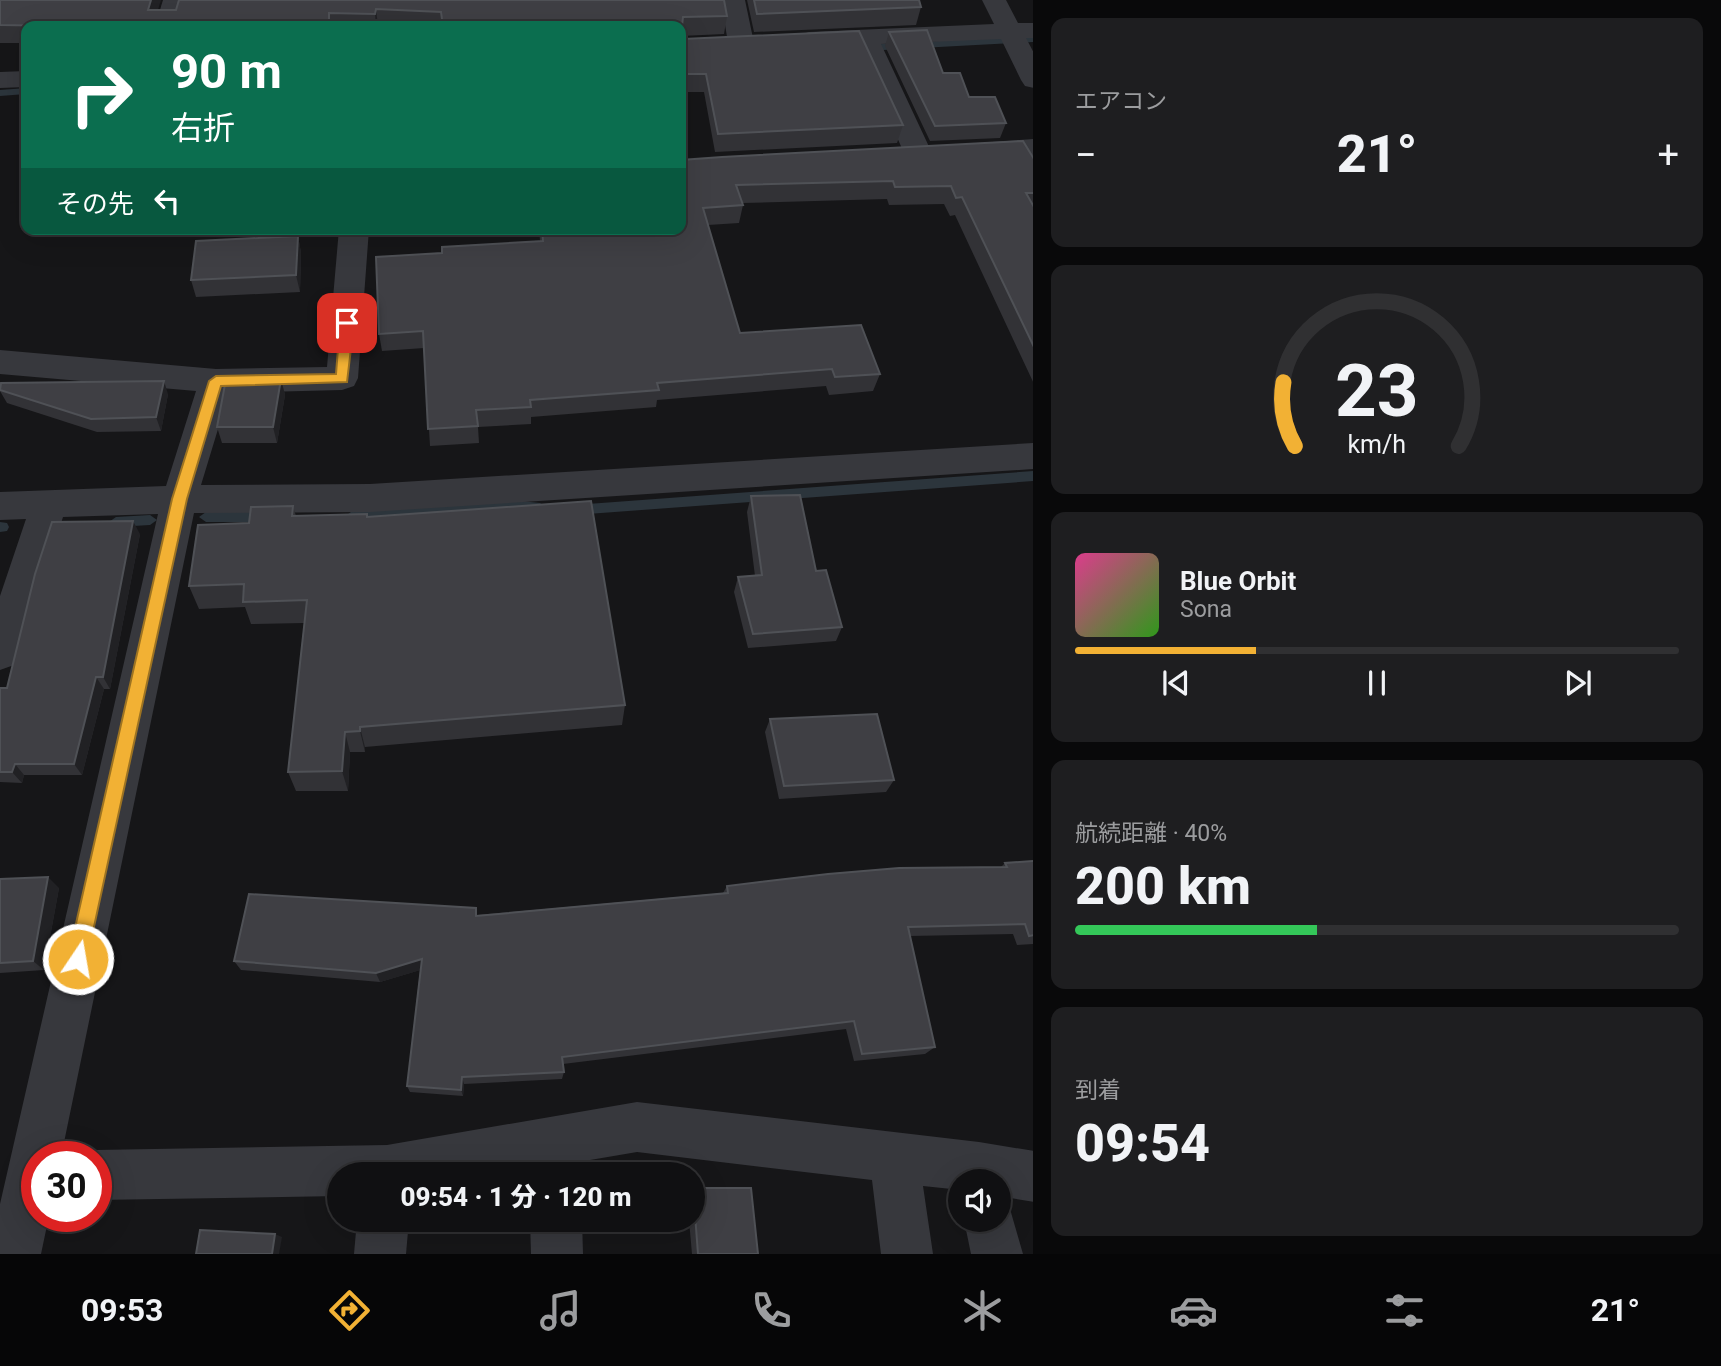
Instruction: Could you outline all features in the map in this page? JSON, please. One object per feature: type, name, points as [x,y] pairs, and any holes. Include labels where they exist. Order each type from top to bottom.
[{"type":"street","points":[[169,21],[175,0]]},
{"type":"street","points":[[733,0],[729,44],[1021,30]]},
{"type":"street","points":[[994,0],[1021,30],[1033,80]]},
{"type":"street","points":[[865,37],[918,153]]},
{"type":"street","points":[[0,80],[21,79]]},
{"type":"street","points":[[890,154],[1033,147]]},
{"type":"street","points":[[0,362],[216,381],[342,378],[354,235]]},
{"type":"street","points":[[30,1141],[179,499],[216,381]]},
{"type":"street","points":[[0,506],[179,499],[370,498],[1033,456]]},
{"type":"street","points":[[0,653],[49,504]]},
{"type":"street","points":[[508,1162],[556,1158],[637,1127],[894,1157],[955,1169]]},
{"type":"street","points":[[894,1157],[907,1254]]},
{"type":"street","points":[[112,1175],[327,1173]]},
{"type":"street","points":[[1011,1176],[1033,1177]]},
{"type":"street","points":[[15,1254],[21,1186]]},
{"type":"street","points":[[380,1254],[382,1232]]},
{"type":"street","points":[[556,1232],[557,1254]]},
{"type":"street","points":[[992,1232],[996,1254]]},
{"type":"building","points":[[0,0],[151,0],[148,10],[176,10],[179,0],[724,0],[727,16],[683,17],[683,21],[442,21],[441,12],[376,9],[375,14],[329,13],[329,21],[21,21],[21,25],[0,25]]},
{"type":"building","points":[[754,0],[919,0],[921,7],[757,14]]},
{"type":"building","points":[[927,30],[943,73],[960,73],[969,97],[995,97],[1006,123],[935,126],[889,32]]},
{"type":"building","points":[[859,31],[903,125],[718,134],[706,74],[686,74],[686,39]]},
{"type":"building","points":[[1023,141],[1033,157],[1033,193],[1026,193],[1033,205],[1033,345],[962,197],[956,198],[951,186],[895,187],[893,181],[736,185],[743,205],[703,208],[740,333],[861,325],[880,374],[835,377],[832,369],[657,383],[659,390],[530,400],[531,407],[476,410],[478,426],[428,429],[423,331],[379,334],[376,257],[442,253],[442,247],[543,241],[542,235],[686,235],[686,160]]},
{"type":"building","points":[[298,236],[296,275],[191,280],[196,241]]},
{"type":"building","points":[[226,379],[281,379],[273,427],[217,427]]},
{"type":"building","points":[[164,381],[156,417],[91,419],[0,390],[1,383]]},
{"type":"building","points":[[800,495],[816,571],[826,570],[842,627],[753,634],[738,577],[762,575],[751,496]]},
{"type":"building","points":[[591,501],[625,705],[360,727],[360,731],[345,732],[342,771],[288,772],[307,600],[243,602],[244,584],[189,586],[198,525],[249,523],[251,507],[293,506],[292,516],[367,514],[367,517]]},
{"type":"building","points":[[133,521],[103,677],[96,677],[74,764],[15,764],[12,772],[0,772],[0,688],[7,688],[35,574],[52,522]]},
{"type":"building","points":[[877,714],[894,780],[784,786],[770,719]]},
{"type":"building","points":[[1033,861],[1033,935],[1029,936],[1025,924],[908,927],[935,1047],[862,1054],[854,1021],[562,1057],[564,1072],[462,1077],[461,1090],[407,1086],[422,959],[376,973],[234,961],[249,894],[476,908],[476,916],[728,893],[727,886],[828,874],[899,868],[1007,867],[1005,863]]},
{"type":"building","points":[[48,877],[33,961],[0,963],[0,879]]},
{"type":"building","points":[[705,1188],[751,1188],[758,1254],[698,1254],[696,1232],[705,1232]]},
{"type":"building","points":[[200,1230],[275,1234],[272,1254],[196,1254]]},
{"type":"waterway","points":[[864,48],[1033,39]]},
{"type":"waterway","points":[[0,93],[21,91]]},
{"type":"waterway","points":[[574,510],[1033,476]]},
{"type":"waterway","points":[[351,517],[511,505],[540,508]]},
{"type":"waterway","points":[[206,517],[267,517]]},
{"type":"waterway","points":[[116,522],[150,520]]},
{"type":"route","points":[[78,959],[179,499],[216,381],[342,378],[347,323]]}]
